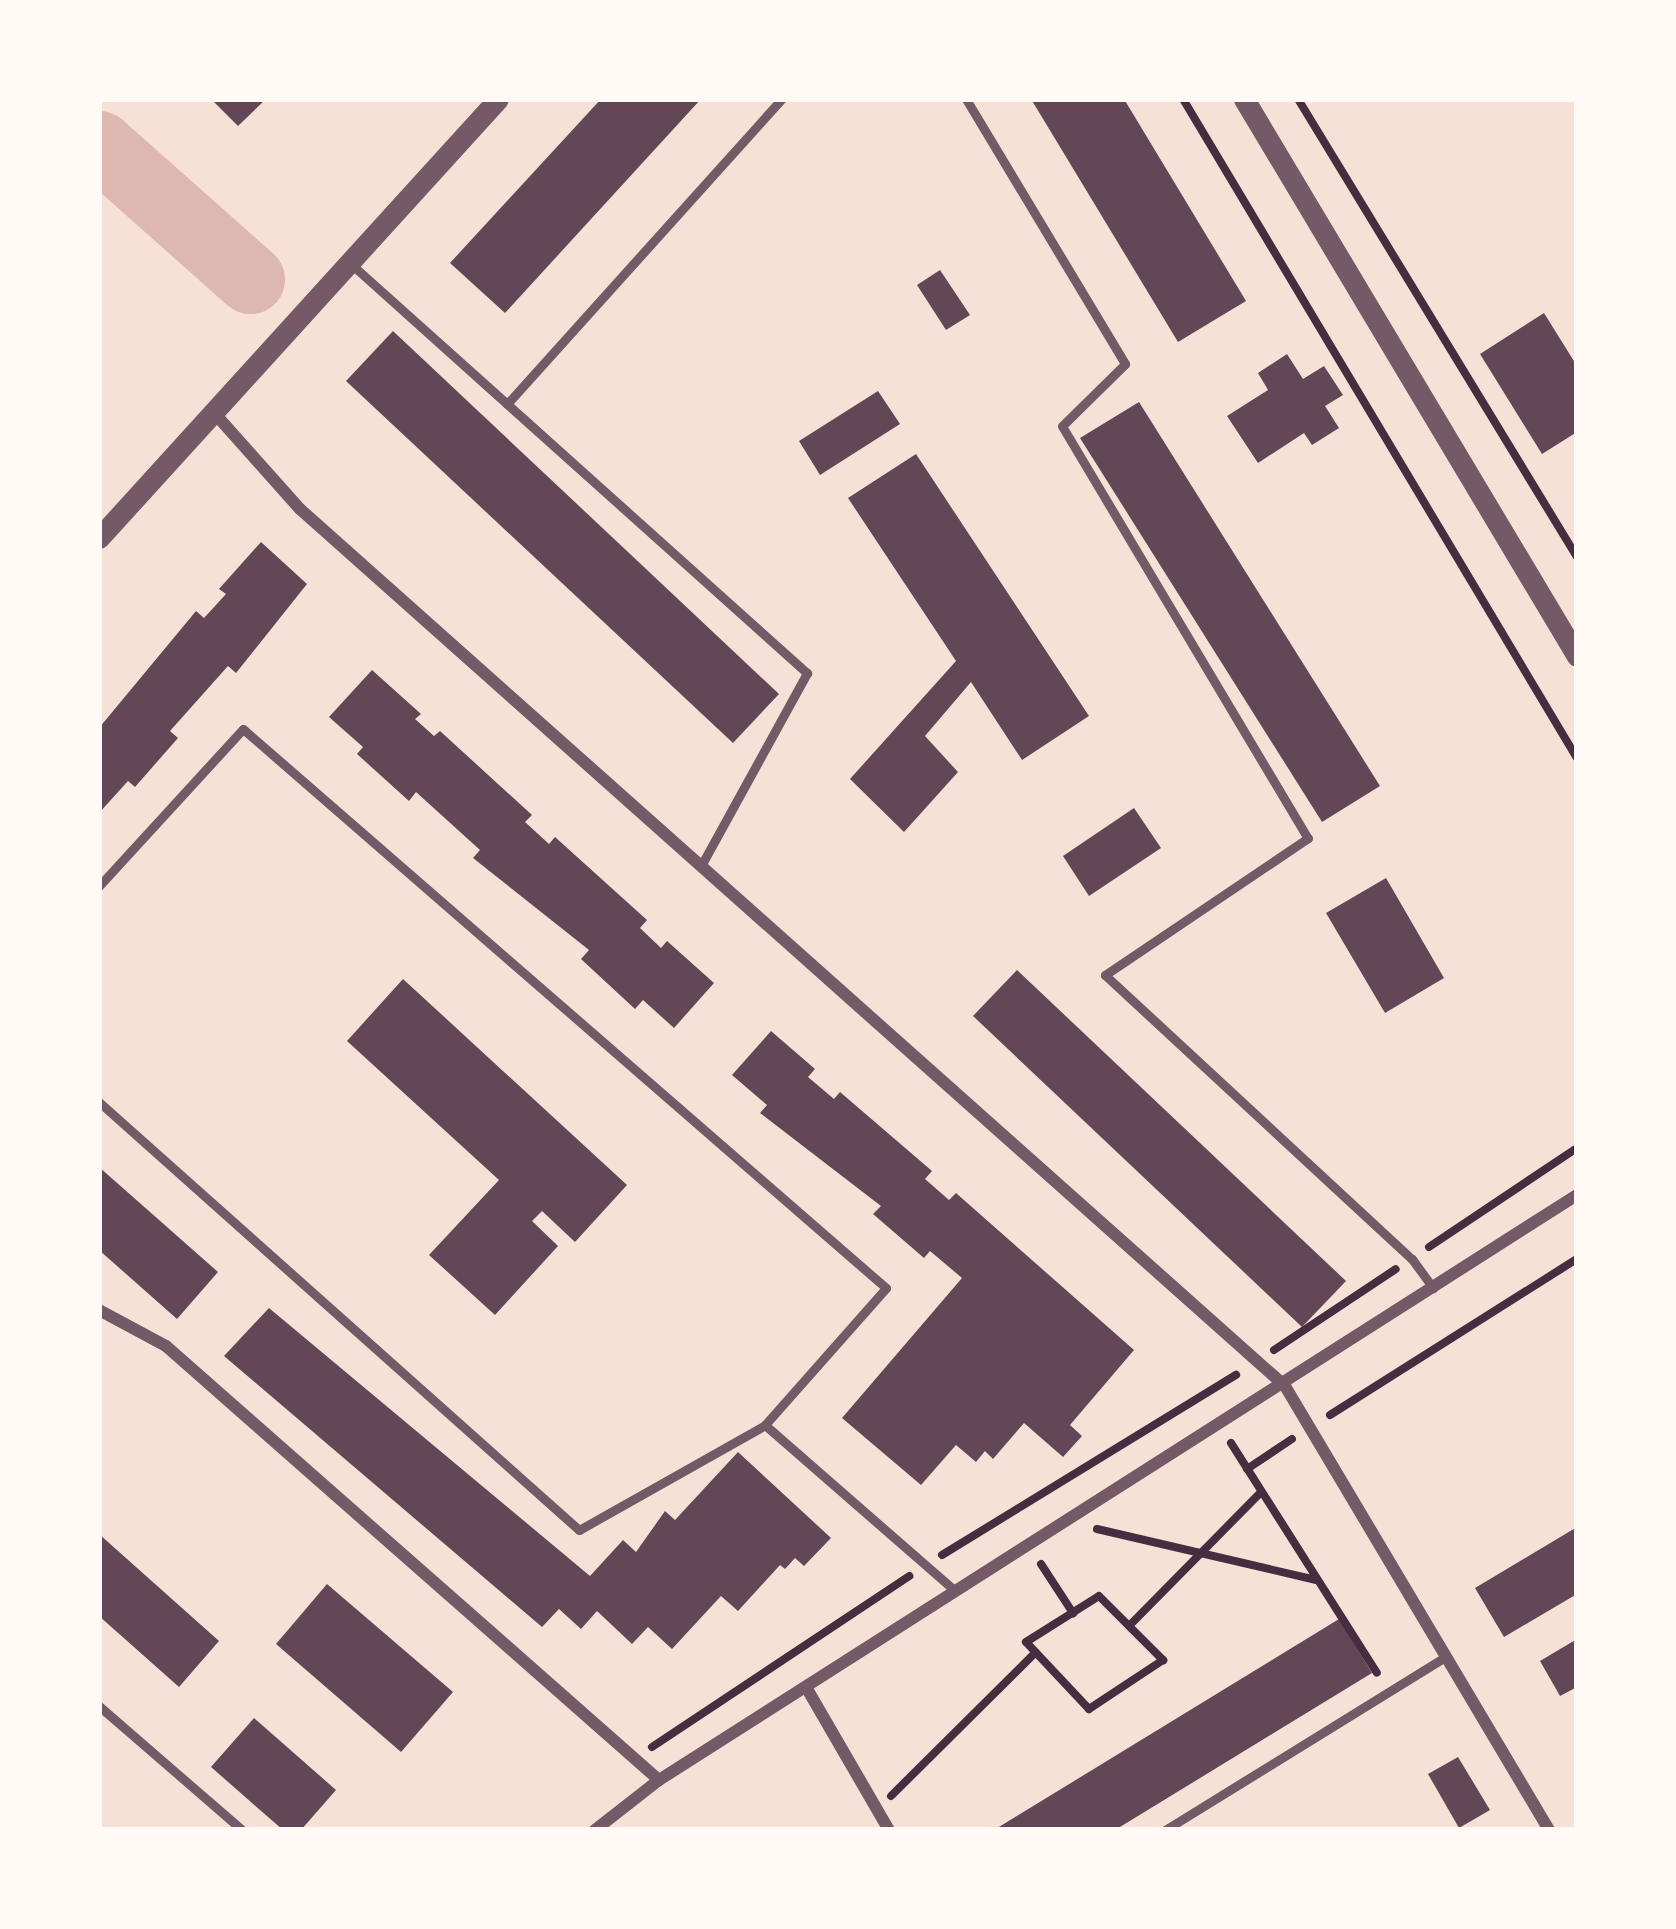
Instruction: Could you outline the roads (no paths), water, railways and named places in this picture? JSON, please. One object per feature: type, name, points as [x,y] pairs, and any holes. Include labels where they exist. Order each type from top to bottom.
[{"type":"street","points":[[99,538],[217,416],[498,99]]},
{"type":"street","points":[[1244,99],[1577,656]]},
{"type":"street","points":[[217,416],[300,509],[1285,1386],[1549,1830]]},
{"type":"street","points":[[595,1830],[659,1780],[1285,1386],[1577,1195]]},
{"type":"street","points":[[99,1310],[166,1346],[659,1780]]},
{"type":"street","points":[[806,1687],[889,1830]]},
{"type":"lane","points":[[507,404],[782,99]]},
{"type":"lane","points":[[966,99],[1126,364],[1061,426],[1308,838],[1105,975],[1412,1258],[1433,1289]]},
{"type":"lane","points":[[351,264],[807,673],[701,866]]},
{"type":"lane","points":[[99,886],[243,729],[886,1288],[766,1425],[579,1530],[99,1102]]},
{"type":"lane","points":[[766,1425],[956,1591]]},
{"type":"lane","points":[[1165,1830],[1443,1658]]},
{"type":"lane","points":[[99,1706],[242,1830]]},
{"type":"waterway","points":[[99,145],[250,279]]}]
